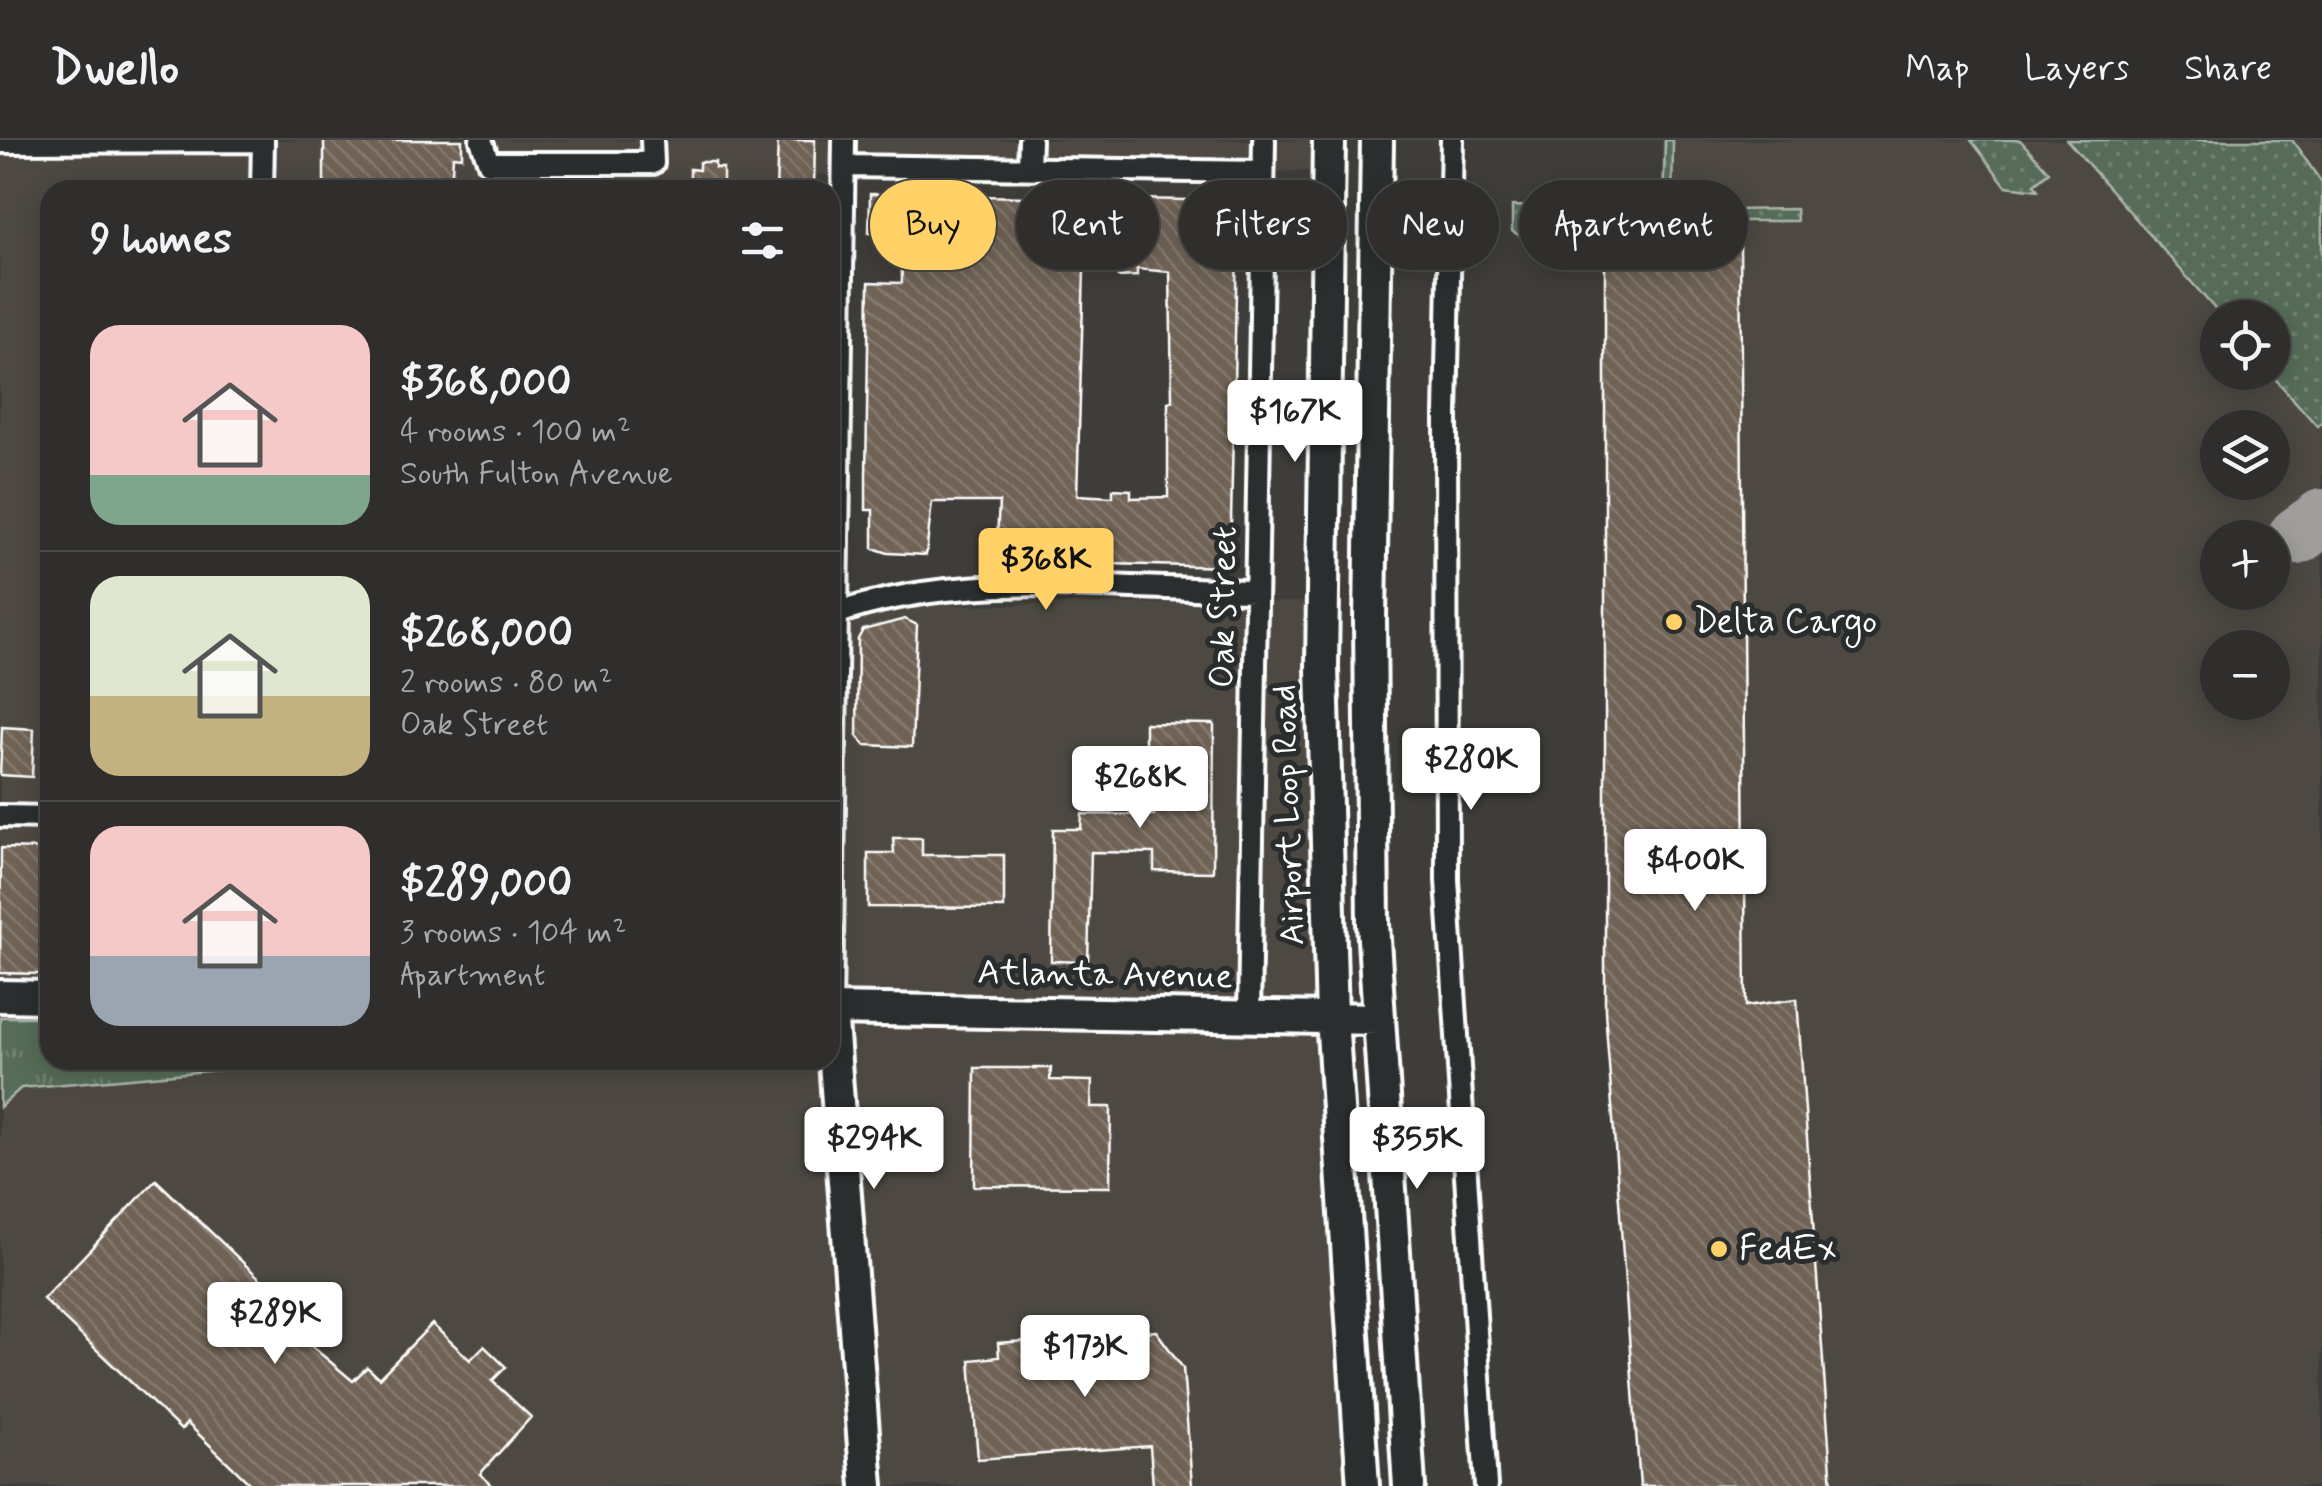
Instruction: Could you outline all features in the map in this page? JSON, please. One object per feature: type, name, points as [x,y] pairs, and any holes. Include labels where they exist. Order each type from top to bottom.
[{"type":"main road","name":"Airport Loop Road","points":[[1329,140],[1322,668],[1332,1018],[1363,1486]]},
{"type":"main road","points":[[1377,140],[1370,622],[1378,1018],[1409,1486]]},
{"type":"main road","points":[[0,996],[40,997]]},
{"type":"main road","name":"Atlanta Avenue","points":[[840,1008],[1378,1018]]},
{"type":"main road","points":[[835,1070],[867,1486]]},
{"type":"street","points":[[0,142],[263,140],[262,180]]},
{"type":"street","points":[[481,140],[489,163],[507,163],[653,162],[652,140]]},
{"type":"street","points":[[840,218],[844,140]]},
{"type":"street","points":[[1030,140],[1030,168]]},
{"type":"street","name":"Oak Street","points":[[1249,1015],[1264,140]]},
{"type":"street","points":[[1452,140],[1446,454],[1447,880],[1486,1486]]},
{"type":"street","points":[[844,166],[1263,172]]},
{"type":"street","points":[[840,613],[902,596],[967,588],[1256,591]]},
{"type":"street","points":[[0,816],[40,816]]},
{"type":"shaded area","points":[[0,140],[1331,140],[1331,171],[796,175],[796,180],[40,180],[40,1017],[0,1017]]},
{"type":"shaded area","points":[[1662,140],[2322,140],[2322,1486],[1640,1486],[1605,1011],[1603,270],[1748,270],[1748,180],[1661,180]]},
{"type":"shaded area","points":[[1333,602],[1362,1486],[0,1486],[0,1107],[20,1088],[217,1070],[840,1070],[840,606]]},
{"type":"green space","points":[[1665,140],[1673,140],[1672,180],[1664,180]]},
{"type":"green space","points":[[1971,140],[2020,140],[2049,172],[2034,184],[2038,190],[2006,186]]},
{"type":"green space","points":[[2067,140],[2292,140],[2322,183],[2322,422],[2317,426],[2285,390],[2290,390],[2290,300],[2207,300]]},
{"type":"green space","points":[[1512,206],[1519,206],[1519,235],[1512,231]]},
{"type":"green space","points":[[1796,209],[1797,221],[1748,221],[1748,210]]},
{"type":"green space","points":[[0,1017],[40,1017],[40,1070],[218,1070],[21,1088],[0,1107]]},
{"type":"building","points":[[324,140],[462,140],[462,157],[453,156],[452,180],[324,180]]},
{"type":"building","points":[[778,140],[815,140],[814,180],[776,180]]},
{"type":"building","points":[[699,162],[715,162],[715,168],[723,168],[723,180],[690,180],[690,169],[699,170]]},
{"type":"building","points":[[996,196],[1016,197],[1016,270],[1084,270],[1077,495],[1113,497],[1113,489],[1131,490],[1131,498],[1168,497],[1168,402],[1172,401],[1170,272],[1148,270],[1159,270],[1159,199],[1179,200],[1179,270],[1236,270],[1230,567],[1108,561],[1057,561],[1056,566],[1006,562],[1007,554],[996,555],[999,502],[932,502],[926,555],[873,548],[873,510],[866,510],[869,282],[902,283],[902,270],[996,270]]},
{"type":"building","points":[[1119,270],[1137,270],[1137,276],[1118,277]]},
{"type":"building","points":[[1605,270],[1740,270],[1746,1006],[1797,999],[1832,1486],[1640,1486],[1605,1011]]},
{"type":"building","points":[[905,619],[917,625],[912,747],[865,745],[857,736],[858,639],[863,630]]},
{"type":"building","points":[[1145,723],[1214,724],[1213,872],[1154,871],[1154,853],[1091,852],[1088,962],[1051,961],[1053,829],[1081,829],[1082,814],[1154,815],[1155,751],[1145,750]]},
{"type":"building","points":[[2,727],[34,729],[32,777],[0,775]]},
{"type":"building","points":[[893,838],[922,838],[922,855],[1004,855],[1004,908],[868,907],[868,853],[894,853]]},
{"type":"building","points":[[1,848],[40,849],[40,974],[0,973]]},
{"type":"building","points":[[975,1068],[1051,1068],[1050,1080],[1092,1081],[1091,1107],[1111,1107],[1110,1187],[974,1186]]},
{"type":"building","points":[[156,1180],[293,1310],[283,1322],[353,1381],[367,1367],[379,1378],[432,1324],[470,1360],[484,1346],[506,1367],[492,1381],[531,1417],[480,1474],[493,1486],[252,1486],[187,1423],[181,1430],[43,1299]]},
{"type":"building","points":[[1156,1331],[1183,1368],[1192,1486],[1153,1486],[1150,1446],[978,1459],[970,1360],[999,1357],[998,1343]]},
{"type":"taxiway","points":[[2297,536],[2322,518]]},
{"type":"place","name":"Delta Cargo","points":[[1674,622]]},
{"type":"place","name":"FedEx","points":[[1719,1249]]}]
